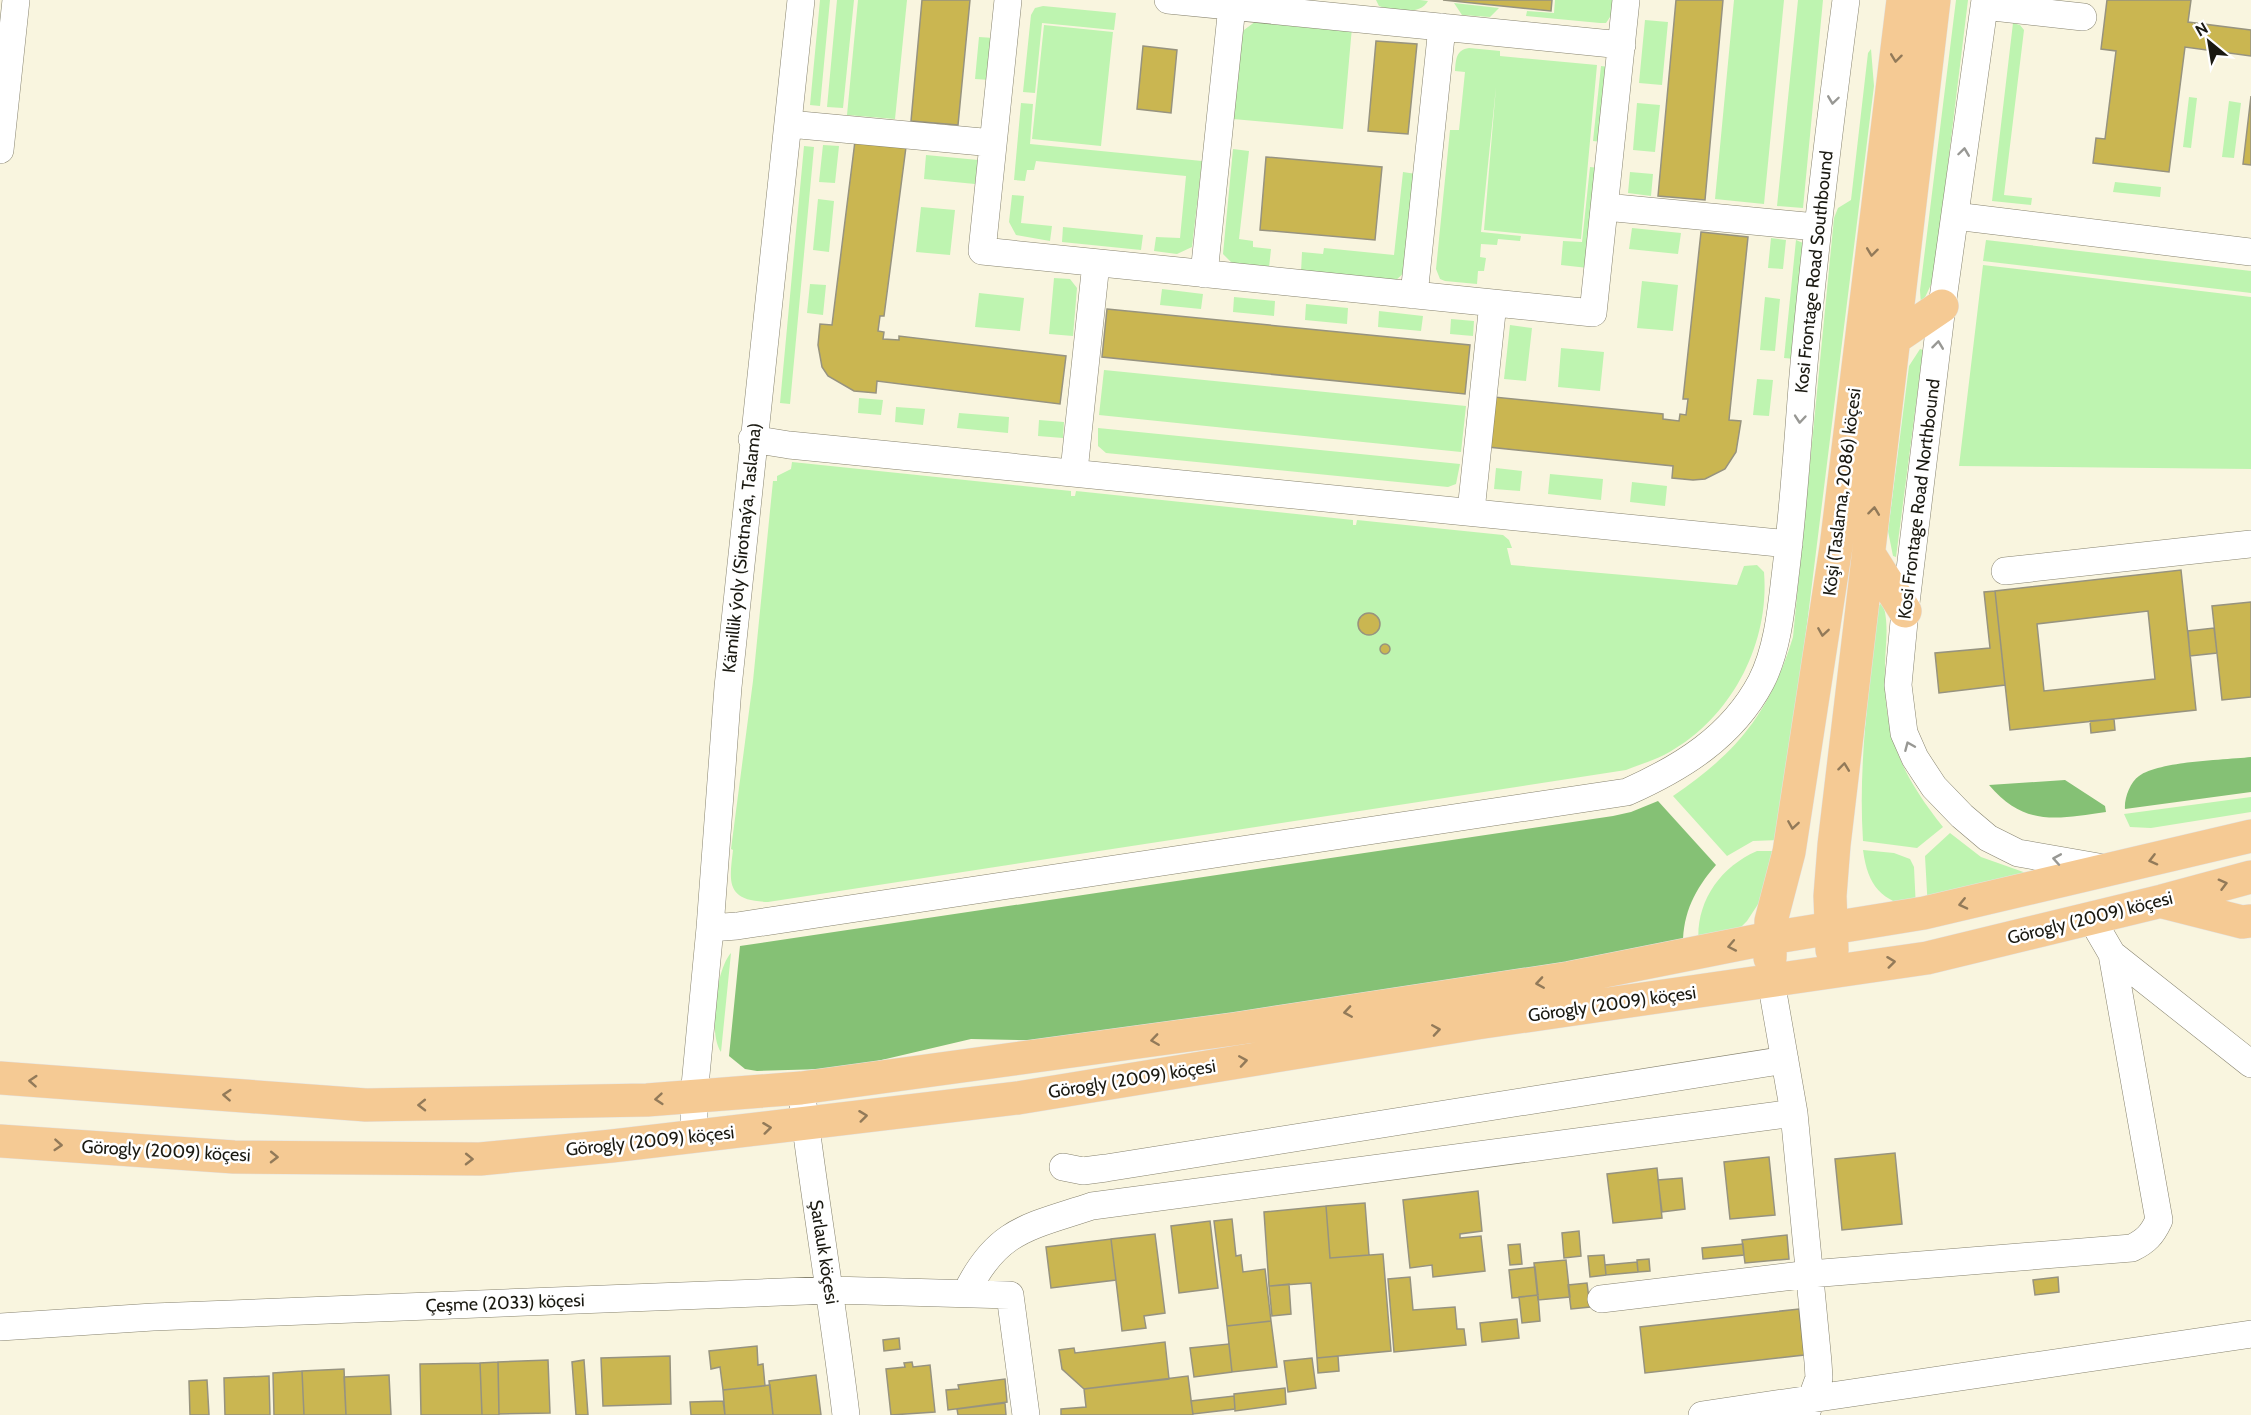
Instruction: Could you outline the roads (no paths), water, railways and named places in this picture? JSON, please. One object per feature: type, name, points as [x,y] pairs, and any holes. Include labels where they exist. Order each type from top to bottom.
[{"type":"main road","name":"Köşi (Taslama, 2086) köçesi","points":[[1771,981],[1770,921],[1789,852],[1836,547],[1903,0]]},
{"type":"main road","name":"Köşi (Taslama, 2086) köçesi","points":[[1833,970],[1830,896],[1834,845],[1934,0]]},
{"type":"main road","points":[[1895,338],[1942,306]]},
{"type":"main road","points":[[1869,554],[1905,611]]},
{"type":"main road","name":"Görogly (2009) köçesi","points":[[0,1078],[366,1105],[647,1100],[801,1088],[1234,1029],[1569,978],[1770,938],[1831,930],[1924,913],[2251,836]]},
{"type":"main road","name":"Görogly (2009) köçesi","points":[[0,1141],[234,1156],[480,1160],[694,1137],[1018,1098],[1477,1023],[1927,957],[2162,901],[2251,877]]},
{"type":"main road","points":[[2162,901],[2242,922],[2251,921]]},
{"type":"street","points":[[0,150],[16,0]]},
{"type":"street","name":"Kämillik ýoly (Sirotnaýa, Taslama)","points":[[694,1137],[694,1096],[710,928],[728,687],[752,439],[789,124],[801,0]]},
{"type":"street","points":[[1008,0],[982,251],[1593,313],[1626,0]]},
{"type":"street","points":[[1168,0],[1622,45]]},
{"type":"street","name":"Kosi Frontage Road Southbound","points":[[710,928],[737,926],[1627,792],[1679,767],[1703,751],[1726,730],[1760,685],[1769,664],[1782,601],[1816,228],[1846,0]]},
{"type":"street","points":[[1984,3],[2083,17]]},
{"type":"street","name":"Kosi Frontage Road Northbound","points":[[1984,3],[1942,306],[1905,611],[1898,685],[1904,733],[1915,758],[1934,787],[1962,816],[1988,838],[2018,853],[2114,870]]},
{"type":"street","points":[[1204,274],[1232,6]]},
{"type":"street","points":[[1414,295],[1442,27]]},
{"type":"street","points":[[789,124],[993,143]]},
{"type":"street","points":[[1605,207],[1816,228]]},
{"type":"street","points":[[1955,216],[2251,252]]},
{"type":"street","points":[[1074,471],[1096,263]]},
{"type":"street","points":[[1471,511],[1493,303]]},
{"type":"street","points":[[752,439],[789,445],[1074,471],[1789,544]]},
{"type":"street","points":[[2005,571],[2251,544]]},
{"type":"street","points":[[1601,1299],[1810,1274],[2132,1248],[2144,1242],[2153,1232],[2159,1220],[2112,954],[2091,918]]},
{"type":"street","points":[[2112,954],[2251,1064]]},
{"type":"street","points":[[1771,981],[1794,1113],[1810,1274],[1819,1378],[1809,1406]]},
{"type":"street","points":[[1063,1167],[1083,1171],[1106,1168],[1785,1060]]},
{"type":"street","name":"Şarlauk köçesi","points":[[801,1088],[819,1231],[831,1290],[846,1415]]},
{"type":"street","points":[[966,1293],[977,1270],[1013,1233],[1092,1206],[1794,1113]]},
{"type":"street","name":"Çeşme (2033) köçesi","points":[[0,1327],[153,1317],[831,1290],[1010,1295],[1026,1415]]},
{"type":"street","points":[[1702,1415],[1809,1406],[2251,1334]]}]
